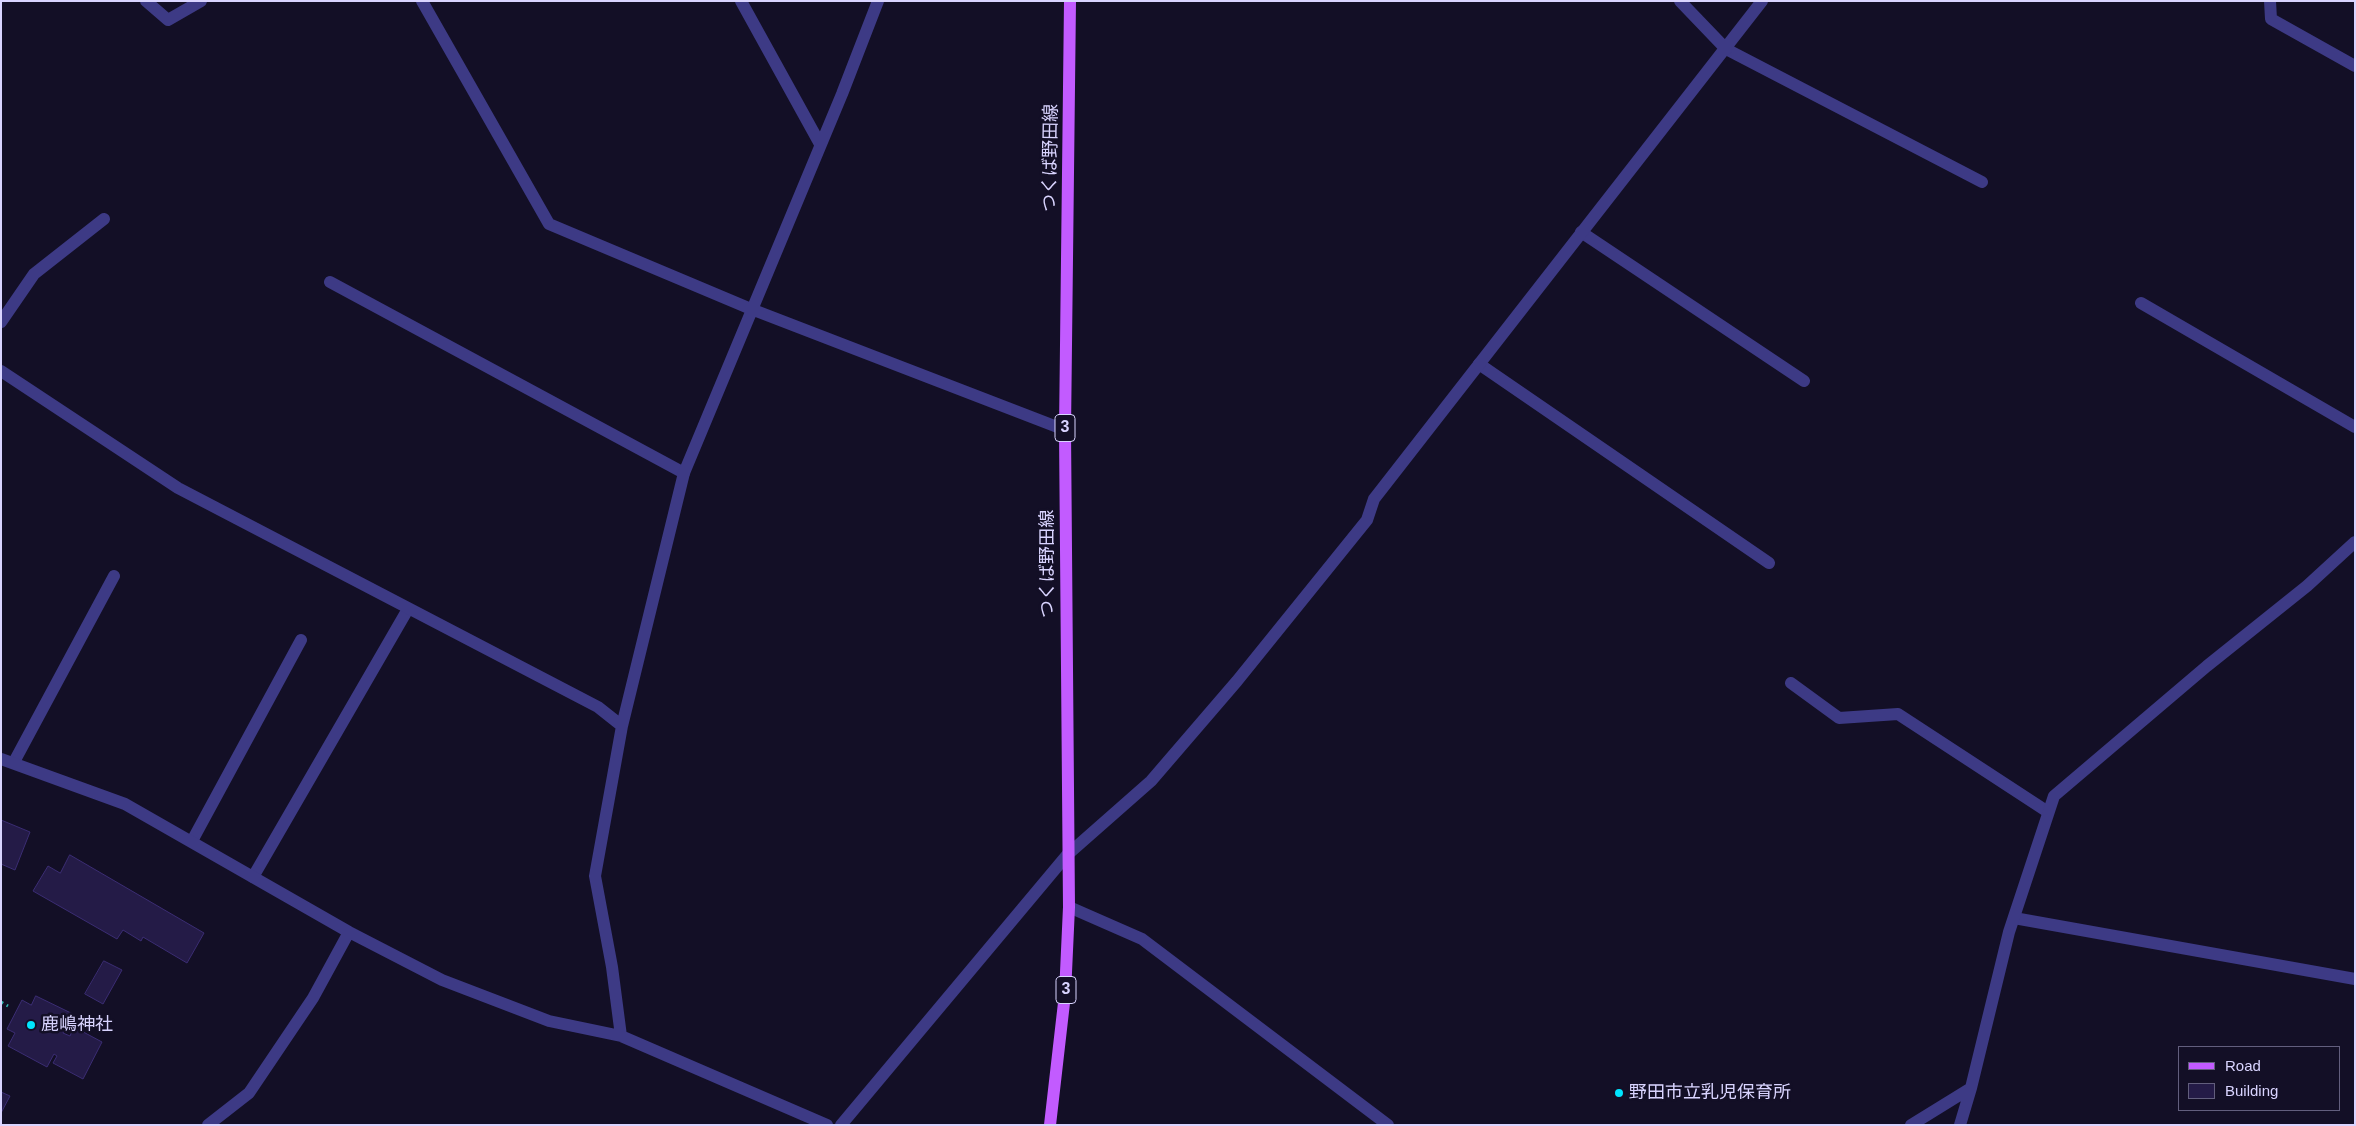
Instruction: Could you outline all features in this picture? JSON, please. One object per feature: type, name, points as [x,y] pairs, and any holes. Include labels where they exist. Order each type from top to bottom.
[{"type":"main road","name":"つくば野田線","points":[[1050,1125],[1065,994],[1069,907],[1067,854],[1065,430],[1070,1]]},
{"type":"street","points":[[146,1],[168,20],[202,1]]},
{"type":"street","points":[[422,1],[549,224],[751,309],[1065,430]]},
{"type":"street","points":[[742,1],[820,144]]},
{"type":"street","points":[[621,1036],[612,967],[594,876],[622,726],[684,473],[878,1]]},
{"type":"street","points":[[1680,1],[1726,49],[1982,182]]},
{"type":"street","points":[[841,1125],[1067,854],[1151,781],[1238,681],[1367,520],[1374,499],[1762,1]]},
{"type":"street","points":[[2270,1],[2271,19],[2355,66]]},
{"type":"street","points":[[1,322],[34,274],[104,219]]},
{"type":"street","points":[[1582,232],[1804,381]]},
{"type":"street","points":[[330,282],[684,473]]},
{"type":"street","points":[[2142,303],[2355,427]]},
{"type":"street","points":[[1479,364],[1769,563]]},
{"type":"street","points":[[1,371],[178,488],[598,707],[622,726]]},
{"type":"street","points":[[1960,1125],[2014,918],[2054,796],[2207,666],[2307,586],[2355,542]]},
{"type":"street","points":[[114,576],[8,760],[125,804],[349,932],[442,980],[549,1022],[621,1036],[827,1125]]},
{"type":"street","points":[[253,877],[408,609]]},
{"type":"street","points":[[192,841],[301,640]]},
{"type":"street","points":[[1791,683],[1839,718],[1898,714],[2048,812]]},
{"type":"street","points":[[1069,907],[1142,939],[1388,1125]]},
{"type":"street","points":[[2014,918],[2355,979]]},
{"type":"street","points":[[208,1125],[249,1093],[313,998],[349,932]]},
{"type":"street","points":[[1911,1125],[1971,1088]]},
{"type":"path","points":[[1,1002],[8,1006]]},
{"type":"building","points":[[1,820],[30,832],[15,870],[1,864]]},
{"type":"building","points":[[70,855],[204,933],[187,963],[143,937],[141,941],[123,930],[117,939],[33,891],[48,866],[60,873]]},
{"type":"building","points":[[104,961],[122,970],[103,1004],[85,994]]},
{"type":"building","points":[[36,996],[73,1014],[63,1033],[70,1036],[74,1027],[102,1042],[83,1079],[53,1063],[57,1056],[54,1054],[47,1067],[8,1046],[15,1033],[7,1029],[22,1000],[31,1005]]},
{"type":"building","points":[[1,1092],[10,1096],[1,1113]]},
{"type":"place","name":"鹿嶋神社","points":[[31,1025]]},
{"type":"place","name":"野田市立乳児保育所","points":[[1619,1093]]}]
